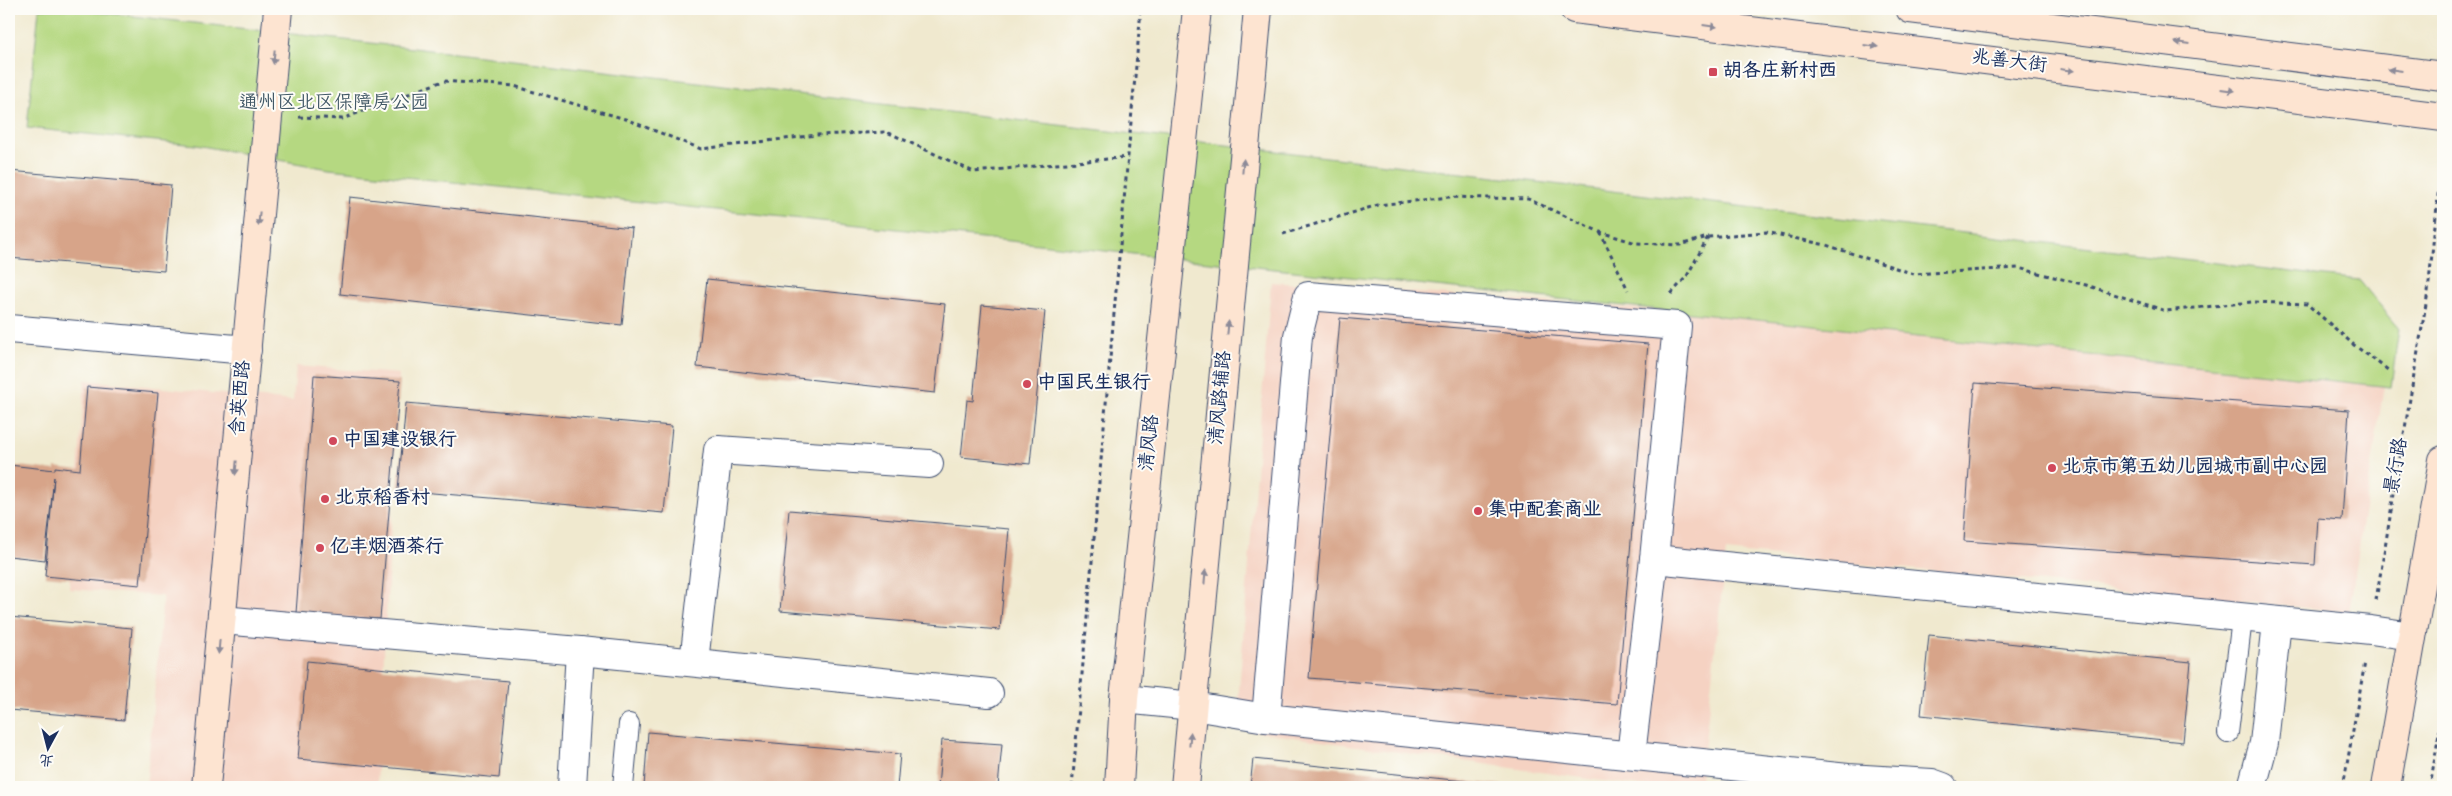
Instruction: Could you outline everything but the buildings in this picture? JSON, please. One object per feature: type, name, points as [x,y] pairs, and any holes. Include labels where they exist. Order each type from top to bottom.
[{"type":"street","name":"含英西路","points":[[206,787],[278,9]]},
{"type":"street","name":"清风路","points":[[1119,787],[1124,699],[1197,9]]},
{"type":"street","name":"清风路辅路","points":[[1185,787],[1258,9]]},
{"type":"street","name":"兆善大街","points":[[1574,9],[2443,117]]},
{"type":"street","points":[[1910,9],[2443,76]]},
{"type":"street","points":[[1266,718],[1298,336],[1308,296],[1677,326],[1654,559],[1631,755]]},
{"type":"street","points":[[9,329],[247,350]]},
{"type":"street","points":[[694,662],[718,450],[929,464]]},
{"type":"street","points":[[2386,787],[2443,460]]},
{"type":"street","points":[[1654,559],[2242,619],[2371,630],[2412,636]]},
{"type":"street","points":[[222,620],[580,651],[989,693]]},
{"type":"street","points":[[2252,787],[2264,743],[2277,622]]},
{"type":"street","points":[[572,787],[580,651]]},
{"type":"street","points":[[1124,699],[1193,706],[1266,718],[1848,778],[1932,783],[1943,787]]},
{"type":"lane","points":[[2228,733],[2242,619]]},
{"type":"lane","points":[[623,787],[629,724]]},
{"type":"path","points":[[1072,787],[1141,9]]},
{"type":"path","points":[[268,115],[342,120],[443,81],[514,86],[624,119],[701,150],[818,135],[887,132],[974,172],[1128,157]]},
{"type":"path","name":"景行路","points":[[2342,787],[2371,630],[2428,292],[2443,143]]},
{"type":"path","points":[[1284,234],[1378,205],[1448,196],[1528,199],[1600,232],[1636,243],[1680,245],[1708,237],[1766,232],[1826,245],[1914,274],[2018,268],[2086,285],[2166,311],[2252,302],[2307,304],[2354,345],[2388,370]]},
{"type":"path","points":[[1600,232],[1645,324],[1687,276],[1708,237]]},
{"type":"path","points":[[2430,787],[2443,710]]},
{"type":"shaded area","points":[[1271,282],[1748,317],[2384,386],[2349,612],[1726,551],[1700,787],[1647,787],[1236,729]]},
{"type":"shaded area","points":[[296,366],[399,374],[377,787],[146,787],[163,596],[69,589],[85,380],[293,401]]},
{"type":"green space","name":"通州区北区保障房公园","points":[[39,9],[70,9],[345,40],[2359,280],[2399,328],[2391,387],[329,169],[196,145],[27,128]]},
{"type":"place","name":"胡各庄新村西","points":[[1713,72]]},
{"type":"place","name":"中国民生银行","points":[[1027,384]]},
{"type":"place","name":"中国建设银行","points":[[333,441]]},
{"type":"place","name":"北京市第五幼儿园城市副中心园","points":[[2052,468]]},
{"type":"place","name":"北京稻香村","points":[[325,499]]},
{"type":"place","name":"集中配套商业","points":[[1478,511]]},
{"type":"place","name":"亿丰烟酒茶行","points":[[320,548]]}]
